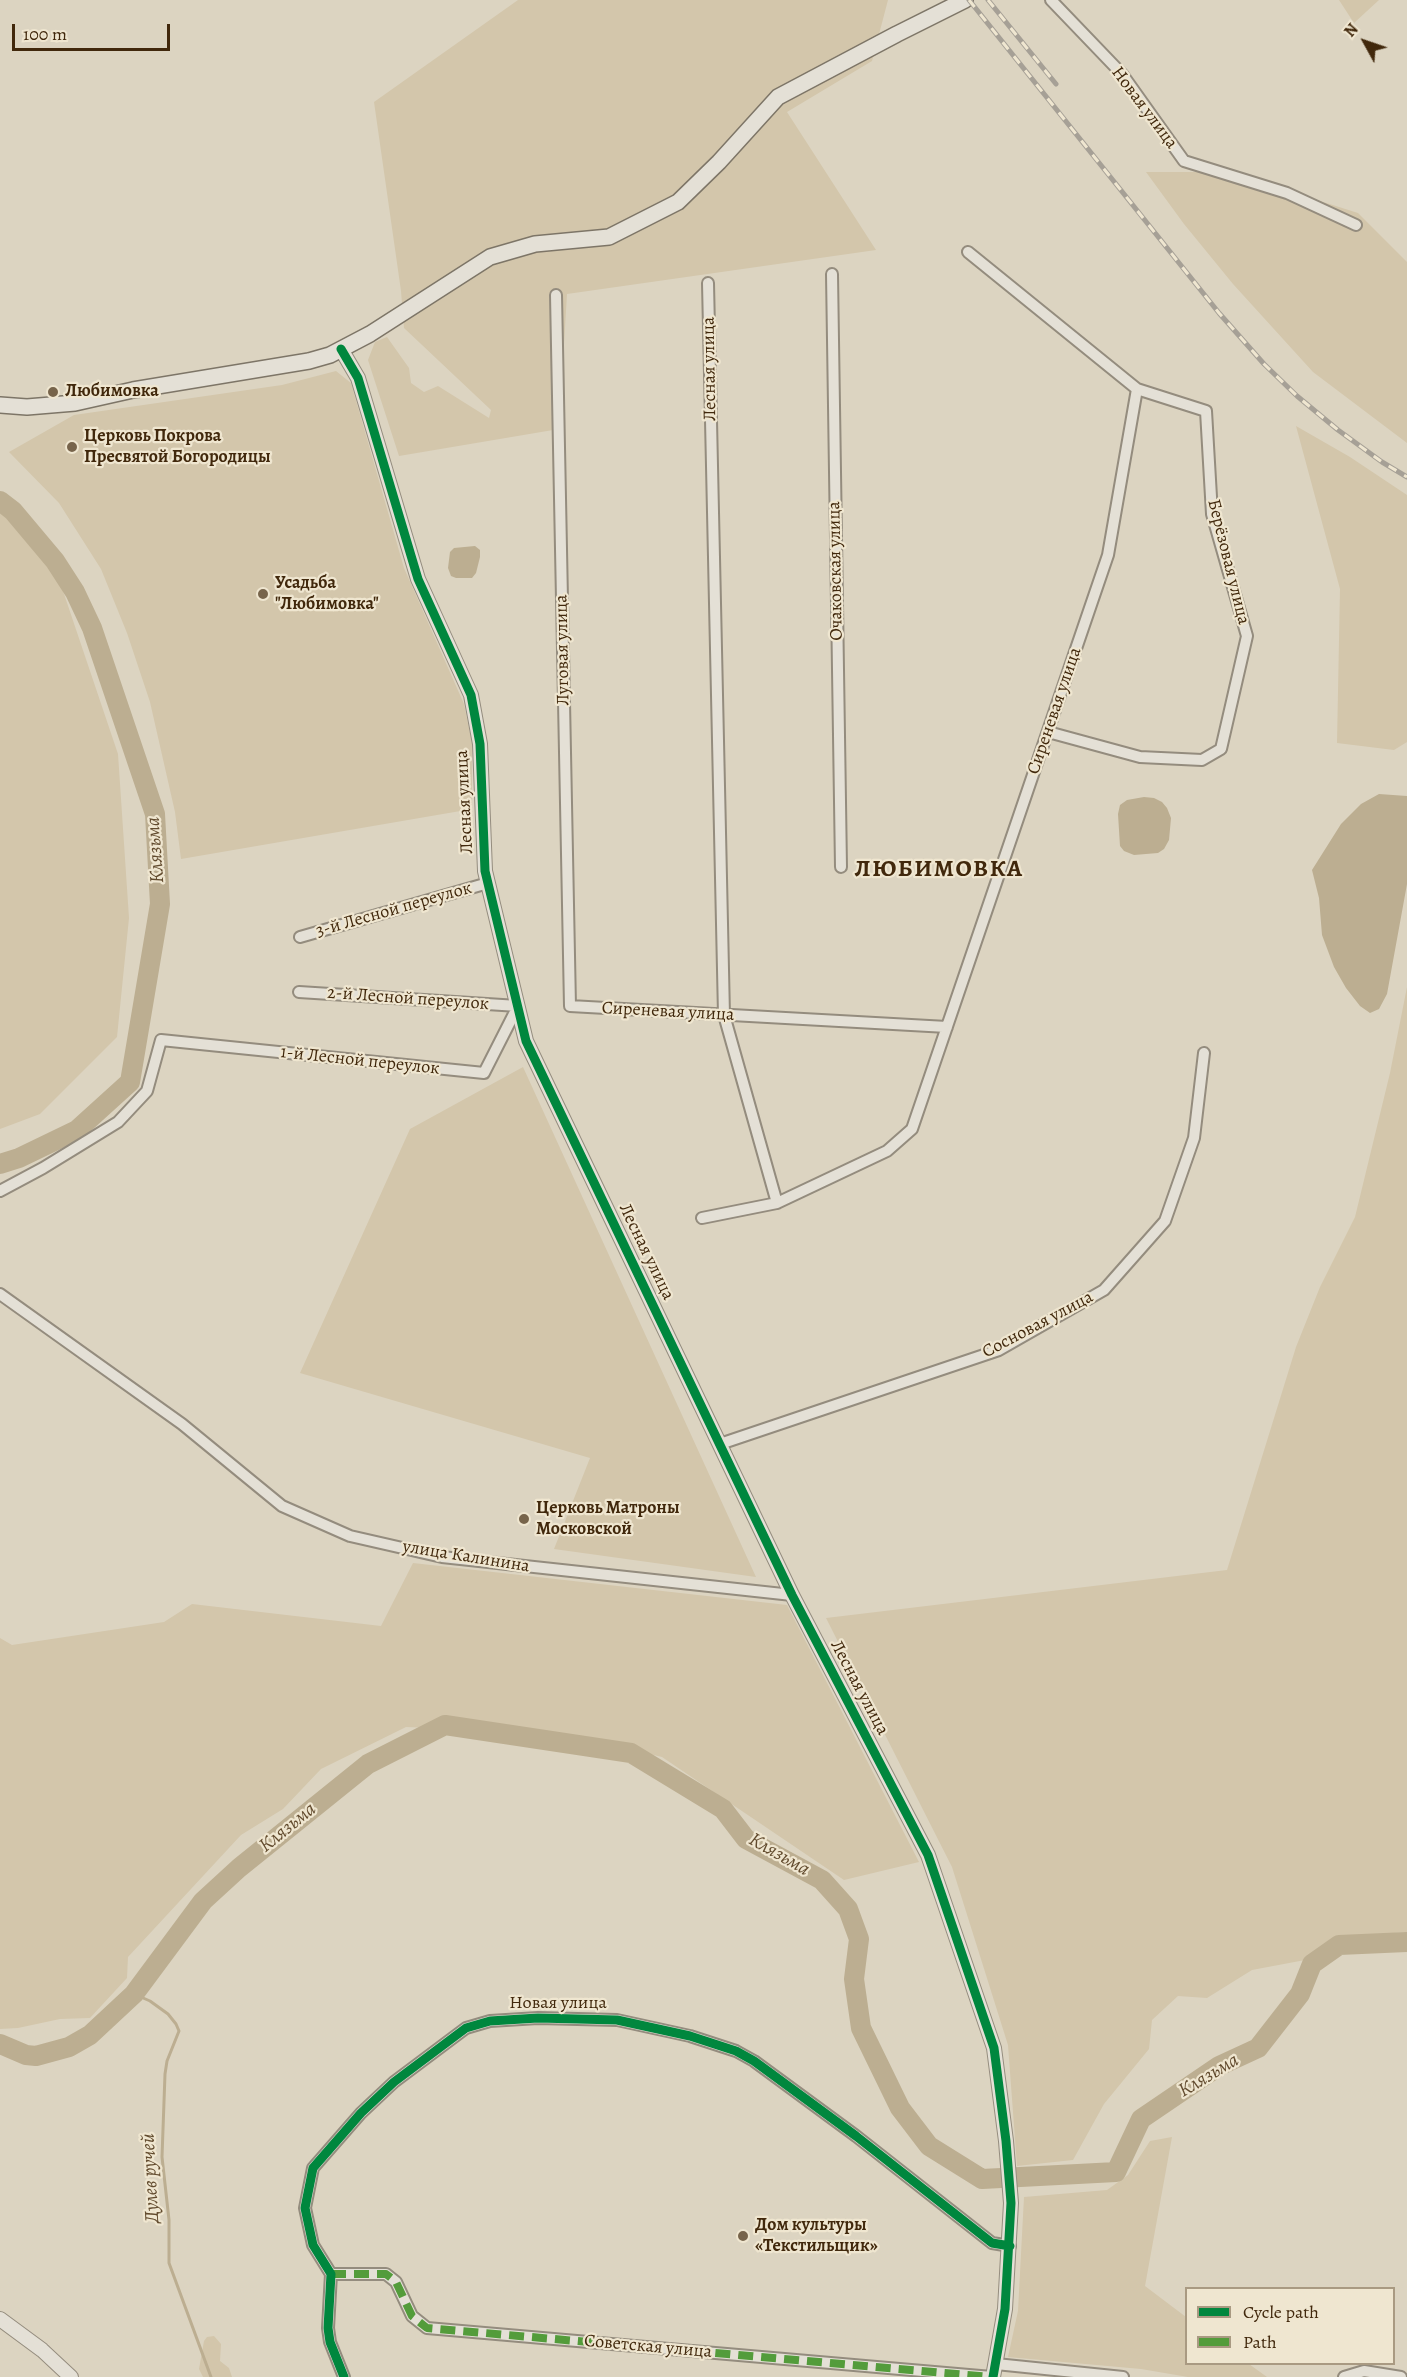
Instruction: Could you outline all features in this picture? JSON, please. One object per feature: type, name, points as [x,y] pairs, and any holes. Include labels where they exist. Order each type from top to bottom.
[{"type":"main road","points":[[0,405],[75,403],[133,390],[309,361],[341,349],[370,334],[490,257],[535,244],[609,237],[678,202],[719,162],[778,98],[965,0]]},
{"type":"street","name":"Новая улица","points":[[1051,0],[1122,74],[1184,161],[1287,193],[1356,225]]},
{"type":"street","name":"Берёзовая улица","points":[[968,252],[1137,389],[1206,411],[1212,514],[1247,636],[1221,748],[1202,760],[1140,757],[1048,732]]},
{"type":"street","name":"Очаковская улица","points":[[832,274],[841,867]]},
{"type":"street","name":"Лесная улица","points":[[708,283],[724,1015],[777,1203]]},
{"type":"street","name":"Луговая улица","points":[[556,295],[570,1006]]},
{"type":"street","name":"Лесная улица","points":[[341,349],[358,378],[418,579],[471,695],[480,744],[485,871],[526,1041],[792,1595],[928,1855],[993,2048],[1006,2141],[1011,2203],[1005,2308],[994,2373]]},
{"type":"street","name":"Сиреневая улица","points":[[702,1218],[777,1203],[887,1151],[912,1129],[1108,555],[1137,389]]},
{"type":"street","name":"3-й Лесной переулок","points":[[300,937],[488,883]]},
{"type":"street","name":"2-й Лесной переулок","points":[[299,992],[518,1006]]},
{"type":"street","name":"1-й Лесной переулок","points":[[0,1191],[43,1168],[118,1122],[147,1091],[161,1040],[484,1073],[518,1006]]},
{"type":"street","name":"Сиреневая улица","points":[[570,1006],[947,1027]]},
{"type":"street","name":"Сосновая улица","points":[[720,1444],[999,1350],[1104,1290],[1165,1221],[1194,1138],[1204,1053]]},
{"type":"street","name":"улица Калинина","points":[[0,1294],[182,1424],[282,1506],[350,1536],[442,1557],[792,1595]]},
{"type":"street","name":"Новая улица","points":[[331,2274],[313,2246],[305,2208],[313,2168],[324,2154],[361,2113],[394,2082],[466,2028],[490,2021],[538,2018],[616,2020],[690,2036],[736,2051],[754,2061],[856,2136],[992,2243],[1010,2247]]},
{"type":"street","name":"Советская улица","points":[[331,2274],[386,2274],[396,2282],[412,2316],[427,2328],[994,2373]]},
{"type":"street","points":[[331,2274],[328,2328],[330,2342],[344,2377]]},
{"type":"street","points":[[0,2319],[42,2350],[71,2377]]},
{"type":"street","points":[[1344,2377],[1364,2371],[1401,2377]]},
{"type":"street","points":[[994,2373],[1123,2377]]},
{"type":"shaded area","points":[[518,0],[888,0],[872,61],[787,112],[876,250],[567,294],[559,429],[399,456],[368,360],[375,342],[387,337],[409,368],[411,383],[424,392],[438,386],[489,418],[491,410],[404,328],[401,291],[374,102]]},
{"type":"shaded area","points":[[1339,0],[1379,0],[1354,23]]},
{"type":"shaded area","points":[[1146,172],[1228,172],[1358,213],[1407,262],[1407,443],[1313,372],[1233,284],[1184,224]]},
{"type":"shaded area","name":"Усадьба \"Любимовка\"","points":[[336,371],[351,383],[404,568],[464,704],[472,743],[472,809],[181,859],[175,812],[150,702],[127,633],[101,569],[59,503],[9,452],[74,415],[282,385]]},
{"type":"shaded area","points":[[1296,426],[1350,457],[1407,495],[1407,742],[1394,750],[1337,743],[1340,589]]},
{"type":"shaded area","points":[[0,511],[11,518],[61,585],[118,754],[129,918],[117,1037],[40,1114],[0,1129]]},
{"type":"shaded area","points":[[475,546],[480,550],[480,557],[476,573],[472,578],[451,576],[448,568],[450,552],[454,548]]},
{"type":"shaded area","points":[[1379,794],[1407,796],[1407,884],[1387,994],[1379,1009],[1370,1013],[1360,1006],[1334,967],[1322,935],[1319,898],[1312,870],[1341,824],[1361,804]]},
{"type":"shaded area","points":[[1154,798],[1167,808],[1171,818],[1169,840],[1164,849],[1158,853],[1134,855],[1124,851],[1120,846],[1118,814],[1120,805],[1127,800]]},
{"type":"shaded area","points":[[1407,987],[1407,1932],[1337,1937],[1305,1960],[1252,1970],[1207,1998],[1178,1996],[1152,2020],[1149,2049],[1104,2104],[1073,2160],[1017,2166],[1008,2045],[952,1867],[826,1618],[1227,1570],[1296,1347],[1320,1287],[1355,1217],[1390,1073]]},
{"type":"shaded area","points":[[523,1067],[756,1577],[554,1549],[590,1458],[300,1373],[410,1129]]},
{"type":"shaded area","points":[[413,1563],[787,1605],[919,1862],[844,1880],[662,1757],[562,1733],[406,1727],[321,1769],[283,1809],[241,1835],[128,1957],[127,1978],[90,2018],[60,2019],[18,2028],[0,2029],[0,1638],[12,1645],[164,1622],[192,1604],[381,1626]]},
{"type":"shaded area","points":[[1172,2137],[1145,2286],[1185,2316],[1185,2365],[1250,2365],[1267,2377],[1188,2377],[1141,2369],[1008,2357],[1018,2311],[1024,2197],[1107,2190],[1128,2175],[1150,2141]]},
{"type":"shaded area","points":[[214,2336],[221,2344],[220,2361],[229,2368],[232,2377],[203,2377],[199,2369],[204,2341],[207,2337]]},
{"type":"waterway","name":"Клязьма","points":[[0,501],[13,511],[55,561],[75,592],[92,628],[155,814],[160,904],[130,1082],[77,1130],[19,1158],[0,1164]]},
{"type":"waterway","name":"Клязьма","points":[[0,2044],[26,2055],[36,2056],[69,2047],[90,2035],[134,1994],[203,1901],[239,1868],[368,1764],[445,1725],[631,1753],[723,1809],[746,1839],[822,1880],[848,1909],[859,1939],[854,1979],[861,2028],[900,2108],[929,2146],[982,2179],[1116,2172],[1141,2119],[1219,2066],[1258,2048],[1300,1994],[1312,1964],[1339,1945],[1407,1942]]},
{"type":"waterway","name":"Дулев ручей","points":[[134,1994],[150,2001],[168,2014],[179,2031],[167,2061],[165,2074],[162,2157],[169,2220],[169,2263],[211,2377]]},
{"type":"railway","points":[[969,0],[1219,313],[1264,364],[1297,396],[1338,430],[1407,477]]},
{"type":"railway","points":[[988,0],[1056,84]]},
{"type":"marked path","points":[[331,2274],[386,2274],[396,2282],[412,2316],[427,2328],[992,2377]]},
{"type":"cycle path","points":[[341,349],[358,378],[418,579],[471,695],[480,744],[485,871],[526,1041],[792,1595],[928,1855],[994,2048],[1011,2203],[1005,2309],[993,2377]]},
{"type":"cycle path","points":[[344,2377],[330,2342],[328,2328],[331,2274],[313,2245],[305,2208],[313,2168],[361,2113],[394,2082],[466,2028],[490,2021],[538,2018],[617,2020],[690,2036],[736,2051],[754,2061],[856,2136],[992,2243],[1010,2246]]},
{"type":"place","name":"Любимовка","points":[[53,392]]},
{"type":"place","name":"Церковь Покрова Пресвятой Богородицы","points":[[72,447]]},
{"type":"place","name":"Усадьба \"Любимовка\"","points":[[263,594]]},
{"type":"place","name":"Церковь Матроны Московской","points":[[524,1519]]},
{"type":"place","name":"Дом культуры «Текстильщик»","points":[[743,2236]]},
{"type":"district","name":"ЛЮБИМОВКА","points":[[939,870]]}]
